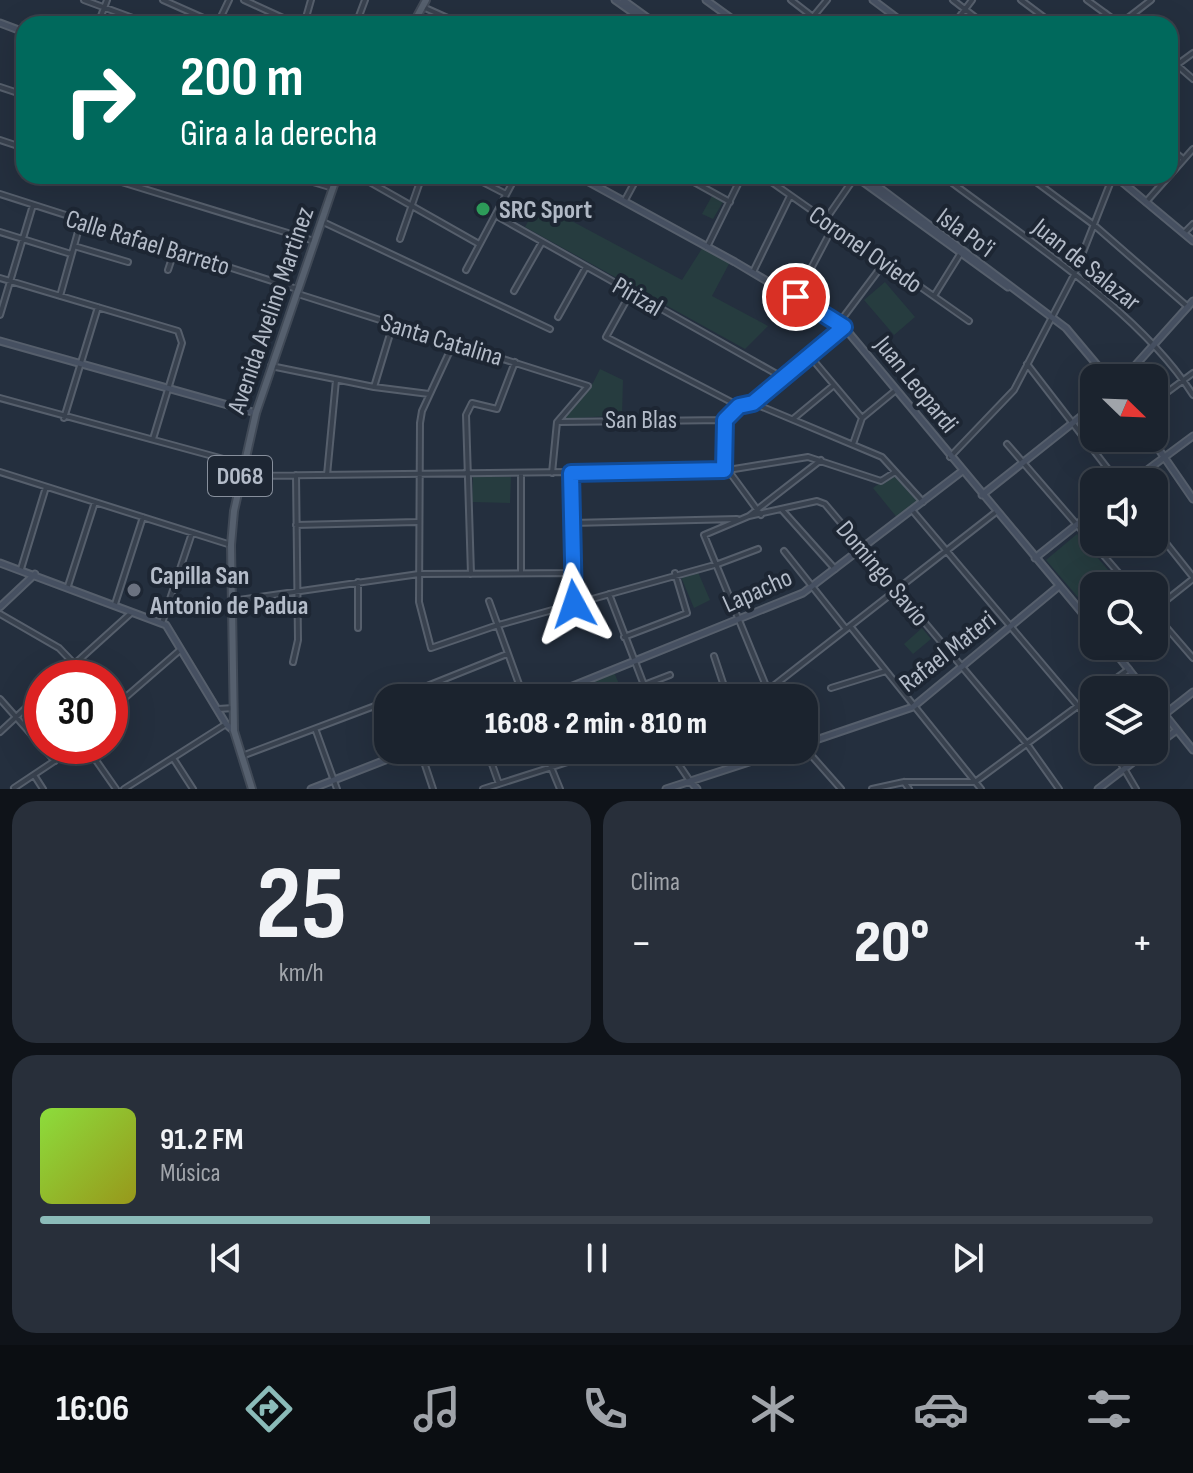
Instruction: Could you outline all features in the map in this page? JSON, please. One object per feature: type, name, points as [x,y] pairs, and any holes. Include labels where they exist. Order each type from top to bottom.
[{"type":"main road","name":"Avenida Avelino Martinez","points":[[251,788],[234,731],[231,545],[240,477],[271,366],[334,184]]},
{"type":"street","points":[[84,0],[126,16]]},
{"type":"street","points":[[101,16],[107,0]]},
{"type":"street","points":[[163,0],[199,16]]},
{"type":"street","points":[[244,0],[280,16]]},
{"type":"street","points":[[615,0],[638,16]]},
{"type":"street","points":[[623,0],[645,16]]},
{"type":"street","points":[[706,0],[728,16]]},
{"type":"street","points":[[791,0],[812,16]]},
{"type":"street","points":[[814,16],[827,0]]},
{"type":"street","points":[[873,0],[894,16]]},
{"type":"street","points":[[953,0],[974,16]]},
{"type":"street","points":[[960,16],[972,0]]},
{"type":"street","points":[[1021,0],[1042,16]]},
{"type":"street","points":[[1087,0],[1109,16]]},
{"type":"street","points":[[1130,16],[1151,0]]},
{"type":"street","points":[[424,4],[446,16]]},
{"type":"street","points":[[1193,53],[1178,64],[1193,79]]},
{"type":"street","points":[[1178,165],[1193,149]]},
{"type":"street","points":[[1178,155],[1183,159]]},
{"type":"street","points":[[128,184],[314,241]]},
{"type":"street","points":[[320,184],[333,188]]},
{"type":"street","points":[[373,184],[479,244]]},
{"type":"street","points":[[400,239],[418,184]]},
{"type":"street","points":[[487,184],[506,194]]},
{"type":"street","points":[[466,270],[512,184]]},
{"type":"street","name":"Juan Leopardi","points":[[595,184],[841,325],[1080,611]]},
{"type":"street","points":[[625,200],[634,184]]},
{"type":"street","points":[[697,184],[730,202]]},
{"type":"street","points":[[707,247],[738,184]]},
{"type":"street","name":"Coronel Oviedo","points":[[774,184],[969,321]]},
{"type":"street","points":[[826,219],[850,184]]},
{"type":"street","name":"Isla Po'i","points":[[866,184],[962,251]]},
{"type":"street","name":"Isla Po'i","points":[[874,184],[1075,336],[1097,364]]},
{"type":"street","name":"Juan de Salazar","points":[[954,184],[1074,275],[1154,345],[1193,395]]},
{"type":"street","points":[[1039,184],[1094,225],[1188,307]]},
{"type":"street","points":[[950,457],[1006,401],[1074,275],[1111,184]]},
{"type":"street","points":[[1124,184],[1193,241]]},
{"type":"street","points":[[1146,202],[1161,184]]},
{"type":"street","name":"Calle Rafael Barreto","points":[[0,194],[296,291]]},
{"type":"street","points":[[753,272],[790,196]]},
{"type":"street","points":[[0,315],[33,205]]},
{"type":"street","name":"Pirizal","points":[[495,215],[782,377]]},
{"type":"street","points":[[60,296],[81,221]]},
{"type":"street","points":[[321,221],[550,329]]},
{"type":"street","points":[[1184,233],[1193,224]]},
{"type":"street","points":[[796,297],[834,225]]},
{"type":"street","points":[[0,232],[71,254]]},
{"type":"street","points":[[514,291],[542,242]]},
{"type":"street","points":[[74,246],[128,262]]},
{"type":"street","points":[[168,270],[175,249]]},
{"type":"street","points":[[934,296],[962,251]]},
{"type":"street","points":[[761,515],[726,470],[725,420],[739,406],[753,403],[841,325],[884,263]]},
{"type":"street","points":[[558,317],[586,267]]},
{"type":"street","points":[[0,278],[174,328],[181,334],[153,439]]},
{"type":"street","name":"Santa Catalina","points":[[296,291],[588,386],[557,422]]},
{"type":"street","points":[[631,291],[606,337],[739,406]]},
{"type":"street","points":[[1137,364],[1193,301]]},
{"type":"street","points":[[64,418],[98,307]]},
{"type":"street","points":[[374,387],[393,324]]},
{"type":"street","points":[[0,341],[256,413]]},
{"type":"street","points":[[454,342],[429,394],[420,423],[420,614],[431,648],[675,573],[718,564],[758,549]]},
{"type":"street","points":[[808,354],[862,418]]},
{"type":"street","points":[[471,574],[467,410],[472,403],[497,409],[515,362]]},
{"type":"street","points":[[1027,364],[1108,468]]},
{"type":"street","points":[[271,366],[374,387],[429,394]]},
{"type":"street","points":[[1168,392],[1193,373]]},
{"type":"street","points":[[327,475],[336,380]]},
{"type":"street","points":[[793,419],[834,385]]},
{"type":"street","points":[[853,444],[862,418],[896,390]]},
{"type":"street","points":[[0,398],[64,418],[242,464]]},
{"type":"street","points":[[753,403],[882,457],[923,502]]},
{"type":"street","points":[[982,495],[1080,418]]},
{"type":"street","name":"San Blas","points":[[557,422],[725,420]]},
{"type":"street","points":[[552,473],[557,422]]},
{"type":"street","points":[[1149,468],[1193,436]]},
{"type":"street","points":[[1007,444],[1118,572]]},
{"type":"street","points":[[1161,452],[1193,499]]},
{"type":"street","points":[[240,477],[726,470],[808,457],[881,481],[895,472]]},
{"type":"street","points":[[766,684],[704,535],[746,518],[821,460]]},
{"type":"street","points":[[0,472],[231,545]]},
{"type":"street","name":"Lapacho","points":[[578,684],[741,620],[811,587],[961,472]]},
{"type":"street","points":[[521,473],[521,573]]},
{"type":"street","points":[[571,473],[574,604]]},
{"type":"street","points":[[293,662],[298,640],[296,475]]},
{"type":"street","points":[[21,569],[46,487]]},
{"type":"street","name":"Domingo Savio","points":[[783,511],[817,501],[825,504],[1027,744],[1059,789]]},
{"type":"street","points":[[68,586],[95,502]]},
{"type":"street","points":[[872,789],[904,782],[975,782],[1079,705],[912,510]]},
{"type":"street","points":[[572,523],[746,518],[783,511],[835,569]]},
{"type":"street","points":[[778,684],[996,512]]},
{"type":"street","points":[[115,604],[143,517]]},
{"type":"street","points":[[296,525],[418,522]]},
{"type":"street","points":[[1035,558],[1080,522]]},
{"type":"street","points":[[162,623],[192,533]]},
{"type":"street","points":[[1168,546],[1193,578],[1168,600]]},
{"type":"street","points":[[784,551],[981,789]]},
{"type":"street","points":[[0,563],[162,623],[170,629],[226,724],[234,731]]},
{"type":"street","points":[[232,601],[419,574],[571,573]]},
{"type":"street","points":[[624,637],[687,613],[675,573]]},
{"type":"street","points":[[0,607],[35,574]]},
{"type":"street","points":[[358,582],[358,628]]},
{"type":"street","name":"Rafael Materi","points":[[818,741],[913,707],[1059,586]]},
{"type":"street","points":[[609,594],[644,684]]},
{"type":"street","points":[[489,601],[495,626],[519,684]]},
{"type":"street","points":[[78,660],[133,611]]},
{"type":"street","points":[[0,614],[56,645],[70,660]]},
{"type":"street","points":[[1168,629],[1193,658]]},
{"type":"street","points":[[128,694],[182,648]]},
{"type":"street","points":[[433,684],[507,654]]},
{"type":"street","points":[[714,656],[723,684]]},
{"type":"street","points":[[1122,660],[1134,676]]},
{"type":"street","points":[[1119,676],[1129,669]]},
{"type":"street","points":[[831,688],[886,671]]},
{"type":"street","points":[[647,684],[670,675]]},
{"type":"street","points":[[1168,712],[1193,692]]},
{"type":"street","points":[[0,699],[24,725]]},
{"type":"street","points":[[242,756],[316,731],[374,707]]},
{"type":"street","points":[[218,709],[234,708]]},
{"type":"street","points":[[0,732],[24,710]]},
{"type":"street","points":[[1168,718],[1193,750]]},
{"type":"street","points":[[124,789],[226,724]]},
{"type":"street","points":[[1168,736],[1177,730]]},
{"type":"street","points":[[316,731],[337,789]]},
{"type":"street","points":[[173,758],[193,789]]},
{"type":"street","points":[[818,762],[841,789]]},
{"type":"street","points":[[14,788],[50,764]]},
{"type":"street","points":[[99,764],[116,789]]},
{"type":"street","points":[[311,789],[375,764]]},
{"type":"street","points":[[425,764],[433,789]]},
{"type":"street","points":[[492,764],[499,784]]},
{"type":"street","points":[[483,789],[557,764]]},
{"type":"street","points":[[678,764],[697,789]]},
{"type":"street","points":[[666,789],[743,764]]},
{"type":"street","points":[[1123,764],[1136,789]]},
{"type":"street","points":[[1098,789],[1129,764]]},
{"type":"street","points":[[550,766],[560,789]]},
{"type":"street","points":[[34,775],[43,789]]},
{"type":"street","points":[[904,782],[909,789]]},
{"type":"green space","points":[[712,196],[723,202],[713,219],[702,214]]},
{"type":"green space","points":[[538,203],[682,280],[703,247],[730,262],[712,296],[768,326],[745,349],[525,227]]},
{"type":"green space","points":[[885,282],[915,317],[894,335],[864,300]]},
{"type":"green space","points":[[600,369],[623,380],[622,415],[564,419],[593,383]]},
{"type":"green space","points":[[895,472],[923,502],[899,520],[873,488]]},
{"type":"green space","points":[[473,477],[511,477],[510,503],[472,502]]},
{"type":"green space","points":[[1077,534],[1080,537],[1080,556],[1096,556],[1110,572],[1080,572],[1080,600],[1046,560]]},
{"type":"green space","points":[[697,570],[710,600],[694,608],[681,577]]},
{"type":"green space","points":[[922,628],[931,639],[913,654],[904,644]]},
{"type":"green space","points":[[614,672],[619,684],[583,684]]},
{"type":"place","name":"SRC Sport","points":[[483,209]]},
{"type":"place","name":"Capilla San Antonio de Padua","points":[[134,590]]},
{"type":"route","points":[[574,604],[571,473],[724,470],[725,420],[739,406],[753,403],[844,327],[796,297]]}]
